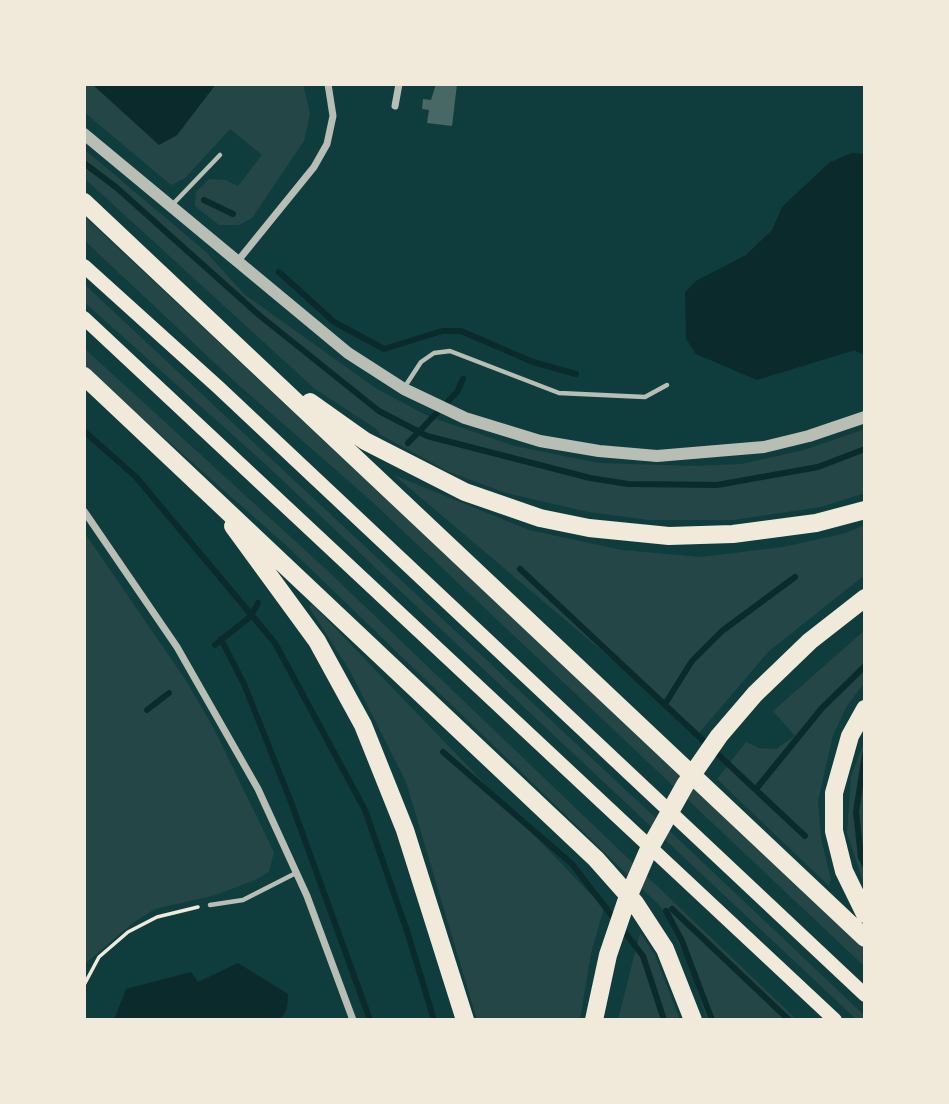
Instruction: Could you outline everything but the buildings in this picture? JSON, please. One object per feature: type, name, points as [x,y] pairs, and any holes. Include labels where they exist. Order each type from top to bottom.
[{"type":"highway","points":[[84,202],[865,938]]},
{"type":"highway","points":[[84,376],[617,881],[665,949],[693,1020]]},
{"type":"highway","points":[[279,384],[320,408],[365,441],[437,479],[481,499],[565,523],[606,531],[669,536],[733,534],[816,523],[865,510]]},
{"type":"highway","points":[[204,487],[317,641],[363,725],[405,830],[465,1020]]},
{"type":"highway","points":[[594,1020],[618,925],[648,851],[701,761],[755,694],[810,641],[865,598]]},
{"type":"highway","points":[[865,709],[850,736],[834,793],[834,831],[844,871],[865,914]]},
{"type":"main road","points":[[84,266],[218,387],[865,995]]},
{"type":"main road","points":[[84,318],[835,1020]]},
{"type":"street","points":[[237,263],[314,167],[327,144],[333,116],[328,84]]},
{"type":"street","points":[[395,106],[399,84]]},
{"type":"street","points":[[84,134],[339,346],[404,389],[465,418],[516,435],[623,454],[694,455],[748,449],[809,436],[865,417]]},
{"type":"street","points":[[84,511],[146,599],[213,705],[268,808],[297,873],[353,1020]]},
{"type":"lane","points":[[171,207],[220,155]]},
{"type":"lane","points":[[404,389],[421,362],[434,353],[450,351],[559,393],[645,397],[667,385]]},
{"type":"lane","points":[[210,905],[243,900],[297,873]]},
{"type":"path","points":[[84,985],[99,957],[128,932],[157,917],[210,905]]},
{"type":"shaded area","points":[[84,84],[92,84],[159,144],[177,135],[216,84],[303,84],[310,113],[304,141],[252,218],[239,225],[219,225],[195,206],[196,192],[209,179],[226,180],[238,186],[262,155],[230,129],[185,178],[171,185],[84,112]]},
{"type":"shaded area","points":[[92,84],[216,84],[177,135],[159,145]]},
{"type":"shaded area","points":[[84,149],[206,252],[244,294],[377,389],[430,417],[515,446],[600,463],[694,466],[741,464],[804,450],[865,429],[865,493],[821,507],[733,520],[649,520],[588,512],[506,493],[447,471],[379,434],[378,430],[315,389],[84,178]]},
{"type":"shaded area","points":[[852,153],[865,154],[865,347],[757,380],[696,354],[686,339],[685,292],[696,281],[746,255],[772,230],[782,207],[830,162]]},
{"type":"shaded area","points":[[84,216],[865,947],[865,967],[367,497],[235,382],[84,240]]},
{"type":"shaded area","points":[[84,284],[675,836],[865,1016],[865,1020],[857,1020],[263,462],[84,302]]},
{"type":"shaded area","points":[[84,348],[329,572],[797,1020],[707,1020],[688,962],[661,907],[288,547],[84,367]]},
{"type":"shaded area","points":[[394,475],[529,530],[622,550],[701,557],[783,547],[846,533],[865,525],[865,575],[769,651],[699,733]]},
{"type":"shaded area","points":[[84,532],[185,679],[214,729],[274,852],[269,872],[255,880],[216,895],[155,909],[134,922],[87,962],[84,972]]},
{"type":"shaded area","points":[[312,604],[604,908],[591,953],[580,1020],[477,1020],[406,782],[350,671],[309,607]]},
{"type":"shaded area","points":[[865,630],[865,682],[847,706],[833,735],[818,801],[821,838],[831,880],[829,886],[717,779],[746,742],[759,748],[776,749],[795,736],[773,711]]},
{"type":"shaded area","points":[[865,740],[865,888],[847,833],[851,776]]},
{"type":"shaded area","points":[[640,933],[655,955],[680,1020],[618,1020]]},
{"type":"shaded area","points":[[238,963],[288,994],[287,1009],[282,1017],[273,1020],[114,1020],[126,989],[191,972],[198,982]]},
{"type":"waterway","points":[[84,163],[117,188],[259,315],[379,411],[427,436],[590,478],[628,484],[717,485],[818,467],[865,449]]},
{"type":"waterway","points":[[204,200],[233,214]]},
{"type":"waterway","points":[[279,272],[334,322],[384,349],[442,331],[461,331],[533,362],[576,374]]},
{"type":"waterway","points":[[858,349],[865,352]]},
{"type":"waterway","points":[[408,443],[457,392],[463,379]]},
{"type":"waterway","points":[[84,431],[136,477],[275,643],[365,810],[408,934],[434,1020]]},
{"type":"waterway","points":[[520,569],[805,836]]},
{"type":"waterway","points":[[665,704],[692,661],[722,631],[795,577]]},
{"type":"waterway","points":[[215,645],[251,616],[258,603]]},
{"type":"waterway","points":[[221,639],[244,684],[291,802],[370,1020]]},
{"type":"waterway","points":[[756,789],[822,708],[865,666]]},
{"type":"waterway","points":[[147,710],[169,693]]},
{"type":"waterway","points":[[443,752],[572,864],[643,956],[664,1020]]},
{"type":"waterway","points":[[865,754],[856,812],[861,857],[865,865]]},
{"type":"waterway","points":[[672,909],[789,1020]]},
{"type":"waterway","points":[[666,911],[682,941],[712,1020]]}]
